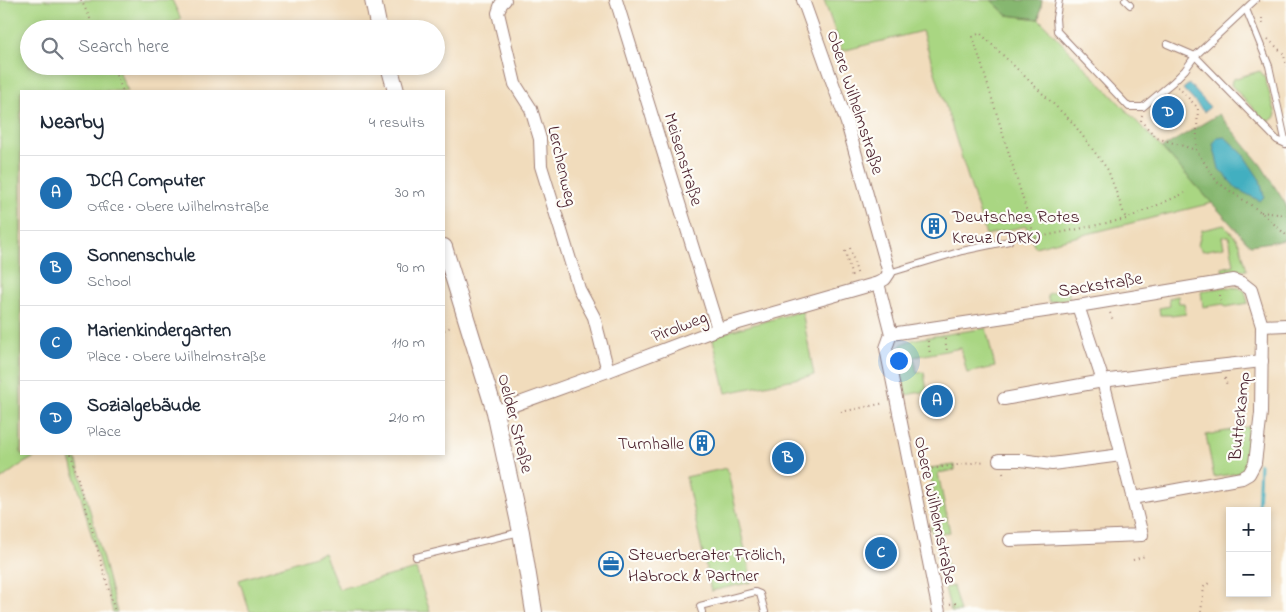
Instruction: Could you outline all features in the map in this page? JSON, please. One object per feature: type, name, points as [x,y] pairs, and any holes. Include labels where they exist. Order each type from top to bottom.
[{"type":"street","points":[[373,0],[377,20]]},
{"type":"street","name":"Lerchenweg","points":[[505,0],[501,4],[498,13],[516,84],[531,109],[540,139],[541,166],[578,289],[594,317],[608,371]]},
{"type":"street","name":"Meisenstraße","points":[[616,0],[718,329]]},
{"type":"street","name":"Obere Wilhelmstraße","points":[[803,0],[847,123],[889,273]]},
{"type":"street","points":[[392,75],[396,90]]},
{"type":"street","name":"Oelder Straße","points":[[445,250],[495,412],[521,532],[534,612]]},
{"type":"street","points":[[878,283],[885,279],[889,273]]},
{"type":"street","name":"Sackstraße","points":[[891,334],[1234,280],[1251,290],[1262,326]]},
{"type":"street","name":"Pirolweg","points":[[495,412],[718,329],[878,283]]},
{"type":"street","name":"Obere Wilhelmstraße","points":[[878,283],[891,334],[886,348],[939,612]]},
{"type":"street","points":[[1010,540],[1142,535],[1103,381],[1078,306]]},
{"type":"street","points":[[1262,326],[1286,325]]},
{"type":"street","name":"Butterkamp","points":[[1133,498],[1242,478],[1249,474],[1255,463],[1261,413],[1262,326]]},
{"type":"street","name":"Butterkamp","points":[[1004,399],[1103,381],[1262,361]]},
{"type":"street","points":[[999,460],[1021,460],[1052,464],[1121,454]]},
{"type":"lane","points":[[1059,0],[1056,18],[1057,31],[1128,107],[1143,108],[1173,82],[1195,56],[1255,0]]},
{"type":"lane","points":[[1246,9],[1269,66],[1286,144]]},
{"type":"lane","points":[[1167,44],[1195,56],[1277,140],[1286,144]]},
{"type":"lane","points":[[889,273],[962,251],[1009,241]]},
{"type":"lane","points":[[416,557],[521,532]]},
{"type":"lane","points":[[702,612],[700,606],[755,592],[760,594],[765,612]]},
{"type":"path","points":[[81,0],[91,20]]},
{"type":"path","points":[[1262,18],[1264,27]]},
{"type":"path","points":[[1035,238],[973,37],[980,33],[1073,123],[1108,170],[1126,219]]},
{"type":"path","points":[[1266,37],[1284,54],[1286,67]]},
{"type":"path","points":[[116,75],[123,90]]},
{"type":"path","points":[[1173,82],[1198,108],[1196,150],[1217,182],[1261,212],[1286,235]]},
{"type":"path","points":[[1143,108],[1141,121],[1156,138],[1196,150]]},
{"type":"path","points":[[1009,241],[1035,238],[1126,219],[1185,193]]},
{"type":"path","points":[[1261,212],[1286,215]]},
{"type":"path","points":[[850,248],[858,289]]},
{"type":"path","points":[[845,251],[858,289]]},
{"type":"path","points":[[841,412],[896,401]]},
{"type":"path","points":[[72,455],[115,612]]},
{"type":"path","points":[[910,471],[999,460]]},
{"type":"path","points":[[921,523],[948,518]]},
{"type":"path","points":[[1133,560],[1144,556]]},
{"type":"path","points":[[1201,612],[1204,587],[1210,582]]},
{"type":"green space","points":[[0,0],[172,0],[181,19],[179,20],[20,20],[20,75],[120,75],[128,90],[20,90],[20,455],[38,455],[0,480]]},
{"type":"green space","points":[[824,0],[991,0],[1007,15],[1039,19],[1212,203],[1035,247],[1026,226],[986,235],[922,31],[842,51]]},
{"type":"green space","points":[[991,0],[1042,0],[1039,19],[1007,15]]},
{"type":"green space","points":[[1260,71],[1264,76],[1276,114],[1269,121],[1263,119],[1231,85],[1232,80],[1236,78]]},
{"type":"green space","points":[[1219,114],[1261,165],[1285,203],[1286,240],[1250,245],[1162,148]]},
{"type":"green space","points":[[1224,225],[1240,245],[1247,270],[1223,273],[1222,268],[1234,265],[1229,236],[1222,237],[1224,247],[1202,251],[1198,245],[1202,230]]},
{"type":"green space","points":[[1225,287],[1240,288],[1245,291],[1248,303],[1225,307],[1224,304],[1203,307],[1201,291]]},
{"type":"green space","points":[[1069,290],[1069,299],[1049,302],[1047,295],[1050,293]]},
{"type":"green space","points":[[1178,296],[1179,303],[1184,303],[1186,314],[1160,315],[1159,308],[1170,306],[1169,298]]},
{"type":"green space","points":[[802,311],[814,375],[726,393],[712,336]]},
{"type":"green space","points":[[986,328],[995,367],[967,373],[961,348],[914,357],[917,373],[924,372],[927,391],[906,395],[897,353],[902,345],[916,339]]},
{"type":"green space","points":[[1257,425],[1248,469],[1239,473],[1214,477],[1206,435]]},
{"type":"green space","points":[[69,455],[75,455],[117,612],[113,612]]},
{"type":"green space","points":[[955,465],[955,470],[938,473],[950,532],[933,535],[930,526],[940,524],[929,468]]},
{"type":"green space","points":[[727,468],[752,582],[711,591],[686,477]]},
{"type":"green space","points":[[944,550],[949,571],[942,572],[937,551]]},
{"type":"green space","points":[[324,553],[339,589],[416,569],[430,612],[250,612],[239,580]]},
{"type":"green space","points":[[953,586],[960,612],[951,612],[945,588]]},
{"type":"water","points":[[1189,84],[1210,107],[1204,112],[1183,89]]},
{"type":"water","points":[[1225,137],[1242,153],[1260,180],[1264,197],[1260,201],[1237,189],[1219,169],[1213,144],[1217,138]]},
{"type":"waterway","points":[[1258,507],[1260,464]]},
{"type":"place","name":"Sozialgebäude","points":[[1168,112]]},
{"type":"place","name":"Deutsches Rotes Kreuz (DRK)","points":[[934,226]]},
{"type":"place","name":"DCA Computer","points":[[937,401]]},
{"type":"place","name":"Turnhalle","points":[[702,443]]},
{"type":"place","name":"Sonnenschule","points":[[788,458]]},
{"type":"place","name":"Marienkindergarten","points":[[881,553]]},
{"type":"place","name":"Steuerberater Frölich, Habrock & Partner","points":[[611,564]]}]
